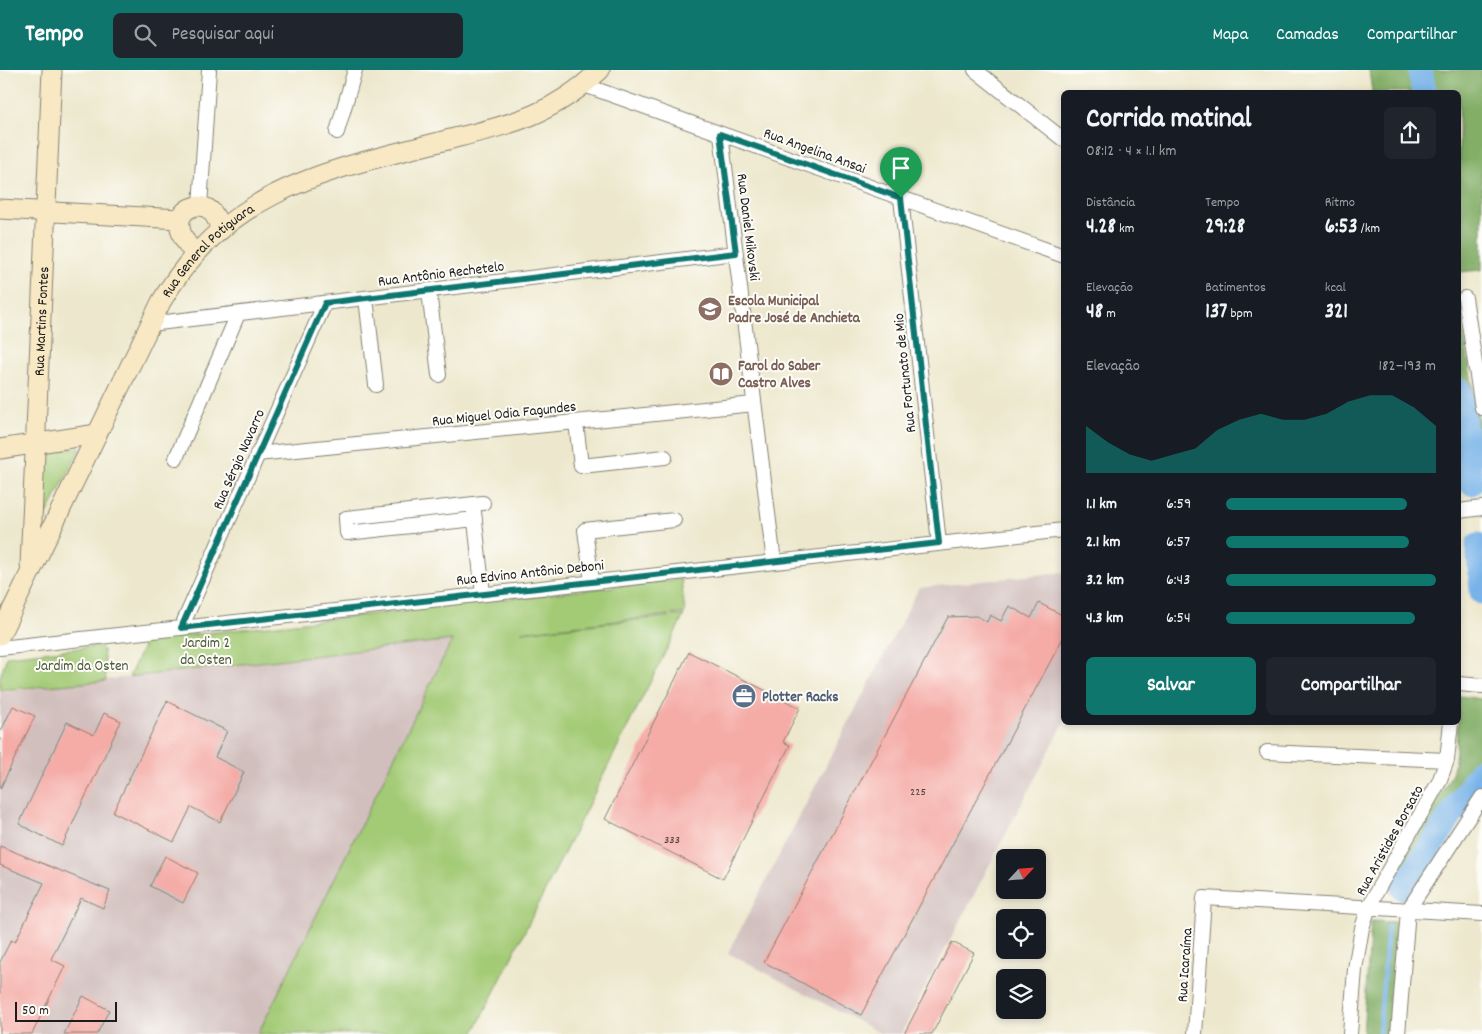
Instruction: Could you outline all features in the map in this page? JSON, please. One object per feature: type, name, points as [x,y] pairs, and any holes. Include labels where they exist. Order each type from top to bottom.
[{"type":"main road","name":"Rua Martins Fontes","points":[[29,574],[52,70]]},
{"type":"main road","name":"Rua General Potiguara","points":[[0,635],[150,324],[170,287],[195,254],[221,230],[257,204],[277,192],[310,177],[517,122],[554,106],[584,85],[600,70]]},
{"type":"main road","points":[[195,254],[181,233],[180,219],[187,209],[200,206],[206,208],[212,212],[221,230]]},
{"type":"main road","points":[[0,209],[180,219]]},
{"type":"main road","points":[[0,449],[97,434]]},
{"type":"street","points":[[200,206],[209,70]]},
{"type":"street","points":[[338,132],[355,70]]},
{"type":"street","points":[[975,70],[1061,138]]},
{"type":"street","name":"Rua Angelina Ansai","points":[[584,85],[1061,255]]},
{"type":"street","name":"Rua Daniel Mikovski","points":[[720,134],[774,562]]},
{"type":"street","name":"Rua Fortunato de Mio","points":[[901,198],[939,543]]},
{"type":"street","name":"Rua Antônio Rechetelo","points":[[150,324],[736,253]]},
{"type":"street","points":[[429,290],[439,375]]},
{"type":"street","points":[[366,298],[376,385]]},
{"type":"street","points":[[1464,298],[1482,408]]},
{"type":"street","name":"Rua Sérgio Navarro","points":[[181,628],[325,303]]},
{"type":"street","points":[[176,458],[238,314]]},
{"type":"street","name":"Rua Miguel Odia Fagundes","points":[[258,454],[754,404]]},
{"type":"street","points":[[576,422],[581,466],[665,457]]},
{"type":"street","points":[[474,519],[347,533],[346,518],[478,503],[474,519],[483,594]]},
{"type":"street","points":[[1461,510],[1482,508]]},
{"type":"street","points":[[592,582],[585,530],[674,520]]},
{"type":"street","name":"Rua Edvino Antônio Deboni","points":[[0,648],[1061,530]]},
{"type":"street","points":[[1461,684],[1478,686]]},
{"type":"street","name":"Rua Aristides Borsato","points":[[1350,1034],[1358,946],[1369,907],[1432,796],[1444,771],[1451,725]]},
{"type":"street","points":[[1267,752],[1447,760]]},
{"type":"street","points":[[1398,1034],[1408,910],[1482,797]]},
{"type":"street","name":"Rua Icaraíma","points":[[1196,1034],[1204,898],[1369,907]]},
{"type":"street","points":[[1369,907],[1482,914]]},
{"type":"shaded area","points":[[1061,572],[1061,725],[1063,725],[998,849],[996,849],[996,853],[901,1034],[882,1034],[728,953],[919,588]]},
{"type":"shaded area","points":[[452,640],[258,1034],[0,1034],[0,692]]},
{"type":"green space","points":[[1369,70],[1482,70],[1482,270],[1461,272],[1461,90],[1372,90]]},
{"type":"green space","points":[[1461,317],[1482,443],[1482,463],[1461,462]]},
{"type":"green space","points":[[81,447],[42,524],[44,452]]},
{"type":"green space","name":"Jardim 2 da Osten","points":[[681,579],[685,613],[521,632],[684,615],[473,1034],[258,1034],[452,640],[129,677],[146,640]]},
{"type":"green space","name":"Jardim da Osten","points":[[99,646],[103,650],[106,681],[0,690],[0,677],[7,656]]},
{"type":"green space","points":[[1461,696],[1482,699],[1482,783],[1414,892],[1386,889],[1452,774],[1458,725],[1461,725]]},
{"type":"green space","points":[[1371,921],[1401,922],[1391,1034],[1363,1034]]},
{"type":"building","points":[[1039,603],[1061,614],[1061,642],[861,1015],[764,962],[948,617],[977,616],[987,622],[990,615],[1001,621],[1009,606],[1031,618]]},
{"type":"building","points":[[689,652],[800,708],[783,742],[790,745],[723,879],[605,819]]},
{"type":"building","points":[[167,701],[227,731],[215,757],[244,772],[220,822],[191,807],[174,842],[113,812]]},
{"type":"building","points":[[13,706],[35,716],[0,789],[0,733]]},
{"type":"building","points":[[104,713],[121,721],[62,846],[19,824],[67,722],[94,735]]},
{"type":"building","points":[[0,846],[110,891],[103,908],[81,898],[51,959],[65,966],[32,1034],[0,1034],[0,962],[11,940],[15,942],[44,883],[0,865]]},
{"type":"building","points":[[165,856],[198,873],[183,903],[150,886]]},
{"type":"building","points":[[952,942],[974,953],[932,1034],[904,1034]]},
{"type":"building","points":[[83,996],[109,1010],[97,1034],[64,1034]]},
{"type":"waterway","points":[[1420,70],[1424,90]]},
{"type":"waterway","points":[[1461,399],[1471,483]]},
{"type":"waterway","points":[[1478,545],[1482,592]]},
{"type":"waterway","points":[[1403,888],[1482,769]]},
{"type":"waterway","points":[[1379,1034],[1388,926]]},
{"type":"place","name":"Escola Municipal Padre José de Anchieta","points":[[710,309]]},
{"type":"place","name":"Farol do Saber Castro Alves","points":[[721,374]]},
{"type":"place","name":"Plotter Racks","points":[[744,696]]},
{"type":"route","points":[[720,134],[901,198],[939,543],[181,628],[325,303],[736,253],[720,134]]}]
